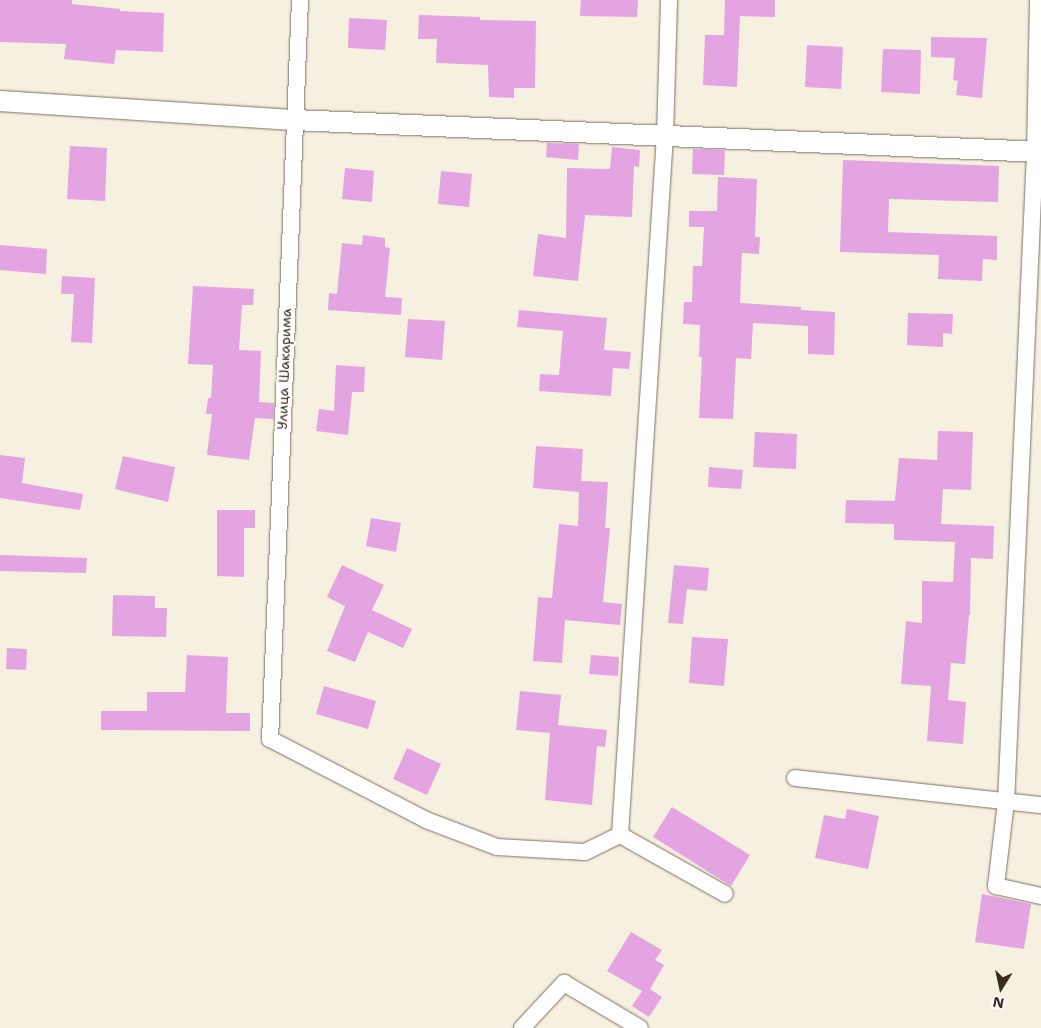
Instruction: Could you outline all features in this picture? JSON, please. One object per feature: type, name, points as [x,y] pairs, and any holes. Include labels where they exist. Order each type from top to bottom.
[{"type":"street","name":"Улица Шакарима","points":[[300,0],[270,739],[426,820],[497,847],[585,852],[620,835]]},
{"type":"street","points":[[669,0],[665,136],[620,835],[725,894]]},
{"type":"street","points":[[1038,0],[1038,152],[1006,802],[996,886],[1041,896]]},
{"type":"street","points":[[0,100],[294,120],[1038,152]]},
{"type":"street","points":[[795,778],[1041,805]]},
{"type":"street","points":[[522,1028],[564,983],[640,1028]]},
{"type":"building","points":[[0,0],[72,0],[72,4],[120,9],[120,11],[164,13],[163,52],[116,50],[114,64],[64,59],[66,44],[0,42]]},
{"type":"building","points":[[581,0],[638,0],[637,17],[580,16]]},
{"type":"building","points":[[725,0],[775,0],[775,17],[740,16],[737,87],[703,85],[705,35],[724,35]]},
{"type":"building","points":[[419,15],[480,17],[480,20],[536,21],[535,88],[514,88],[514,98],[489,97],[488,65],[436,63],[437,39],[418,39]]},
{"type":"building","points":[[349,18],[387,20],[385,50],[348,48]]},
{"type":"building","points":[[931,37],[987,38],[982,98],[956,95],[958,81],[953,80],[955,58],[931,57]]},
{"type":"building","points":[[807,45],[843,47],[841,89],[805,87]]},
{"type":"building","points":[[883,49],[921,50],[920,94],[881,92]]},
{"type":"building","points":[[547,143],[579,144],[578,160],[546,157]]},
{"type":"building","points":[[70,146],[107,148],[105,201],[67,199]]},
{"type":"building","points":[[612,147],[640,150],[639,167],[634,166],[632,217],[585,215],[578,281],[533,276],[538,234],[566,238],[567,168],[610,169]]},
{"type":"building","points":[[693,149],[725,150],[724,175],[692,174]]},
{"type":"building","points":[[843,160],[999,166],[998,202],[889,199],[888,232],[997,236],[997,260],[983,259],[982,281],[938,279],[939,255],[840,252]]},
{"type":"building","points":[[345,168],[374,171],[372,202],[342,199]]},
{"type":"building","points":[[441,171],[472,174],[469,207],[438,204]]},
{"type":"building","points":[[718,177],[757,179],[755,237],[760,237],[759,254],[742,253],[740,303],[801,307],[801,310],[835,312],[834,355],[808,354],[808,326],[753,323],[751,359],[736,358],[733,419],[699,418],[702,357],[699,357],[700,325],[683,324],[684,302],[692,302],[693,266],[702,266],[704,227],[689,227],[689,211],[717,211]]},
{"type":"building","points":[[363,235],[385,238],[385,247],[390,248],[385,297],[402,298],[401,315],[328,310],[329,293],[337,294],[342,243],[362,245]]},
{"type":"building","points":[[0,245],[47,249],[46,274],[0,270]]},
{"type":"building","points":[[62,276],[95,278],[92,343],[71,342],[74,294],[61,294]]},
{"type":"building","points":[[193,286],[254,289],[253,305],[242,305],[239,350],[261,351],[259,402],[274,403],[273,419],[255,418],[249,460],[207,455],[212,414],[206,414],[208,398],[211,398],[213,365],[188,364]]},
{"type":"building","points":[[519,310],[607,318],[604,350],[631,352],[629,369],[613,368],[611,396],[539,391],[540,374],[559,375],[563,331],[517,327]]},
{"type":"building","points":[[908,313],[953,314],[952,334],[943,333],[943,347],[907,345]]},
{"type":"building","points":[[408,319],[445,321],[442,360],[405,357]]},
{"type":"building","points":[[336,365],[365,367],[364,392],[352,392],[348,435],[316,431],[319,409],[334,411]]},
{"type":"building","points":[[938,431],[973,432],[971,490],[943,489],[941,524],[994,526],[993,559],[971,558],[970,615],[965,664],[951,663],[948,700],[966,702],[963,744],[927,741],[931,686],[901,684],[906,621],[922,623],[922,581],[953,582],[955,542],[894,540],[894,524],[845,523],[846,500],[895,501],[899,458],[937,460]]},
{"type":"building","points":[[755,432],[797,434],[796,469],[753,467]]},
{"type":"building","points":[[536,446],[583,449],[581,481],[608,482],[605,528],[610,528],[603,602],[622,604],[620,625],[565,620],[562,663],[533,661],[538,597],[552,598],[559,524],[578,526],[579,492],[533,488]]},
{"type":"building","points":[[0,455],[25,458],[22,483],[83,494],[80,510],[0,498]]},
{"type":"building","points":[[123,456],[175,467],[168,502],[115,489]]},
{"type":"building","points":[[709,467],[743,470],[741,489],[708,487]]},
{"type":"building","points":[[217,510],[255,510],[255,528],[244,528],[244,577],[217,576]]},
{"type":"building","points":[[371,518],[401,523],[396,552],[366,546]]},
{"type":"building","points":[[0,555],[87,558],[86,573],[0,571]]},
{"type":"building","points":[[342,565],[384,585],[372,610],[412,629],[403,648],[368,632],[355,662],[327,651],[345,606],[327,597]]},
{"type":"building","points":[[674,565],[709,568],[707,591],[687,589],[683,624],[668,623]]},
{"type":"building","points":[[113,595],[155,596],[155,608],[167,608],[166,637],[112,636]]},
{"type":"building","points":[[692,637],[728,639],[724,686],[689,683]]},
{"type":"building","points":[[7,648],[27,649],[26,670],[6,669]]},
{"type":"building","points":[[187,655],[228,657],[226,713],[250,713],[250,731],[101,730],[101,711],[147,711],[147,692],[185,692]]},
{"type":"building","points":[[591,655],[619,657],[618,676],[589,674]]},
{"type":"building","points":[[324,686],[376,701],[368,729],[316,714]]},
{"type":"building","points":[[520,691],[561,695],[558,725],[607,730],[605,747],[597,746],[592,805],[545,800],[550,733],[516,730]]},
{"type":"building","points":[[407,748],[441,764],[427,795],[393,779]]},
{"type":"building","points":[[672,807],[750,855],[731,886],[653,837]]},
{"type":"building","points":[[847,809],[879,816],[868,869],[815,858],[824,815],[845,819]]},
{"type":"building","points":[[982,894],[1031,904],[1024,949],[975,942]]},
{"type":"building","points":[[631,932],[662,950],[655,960],[664,965],[650,989],[662,997],[649,1017],[632,1006],[642,991],[607,971]]}]
